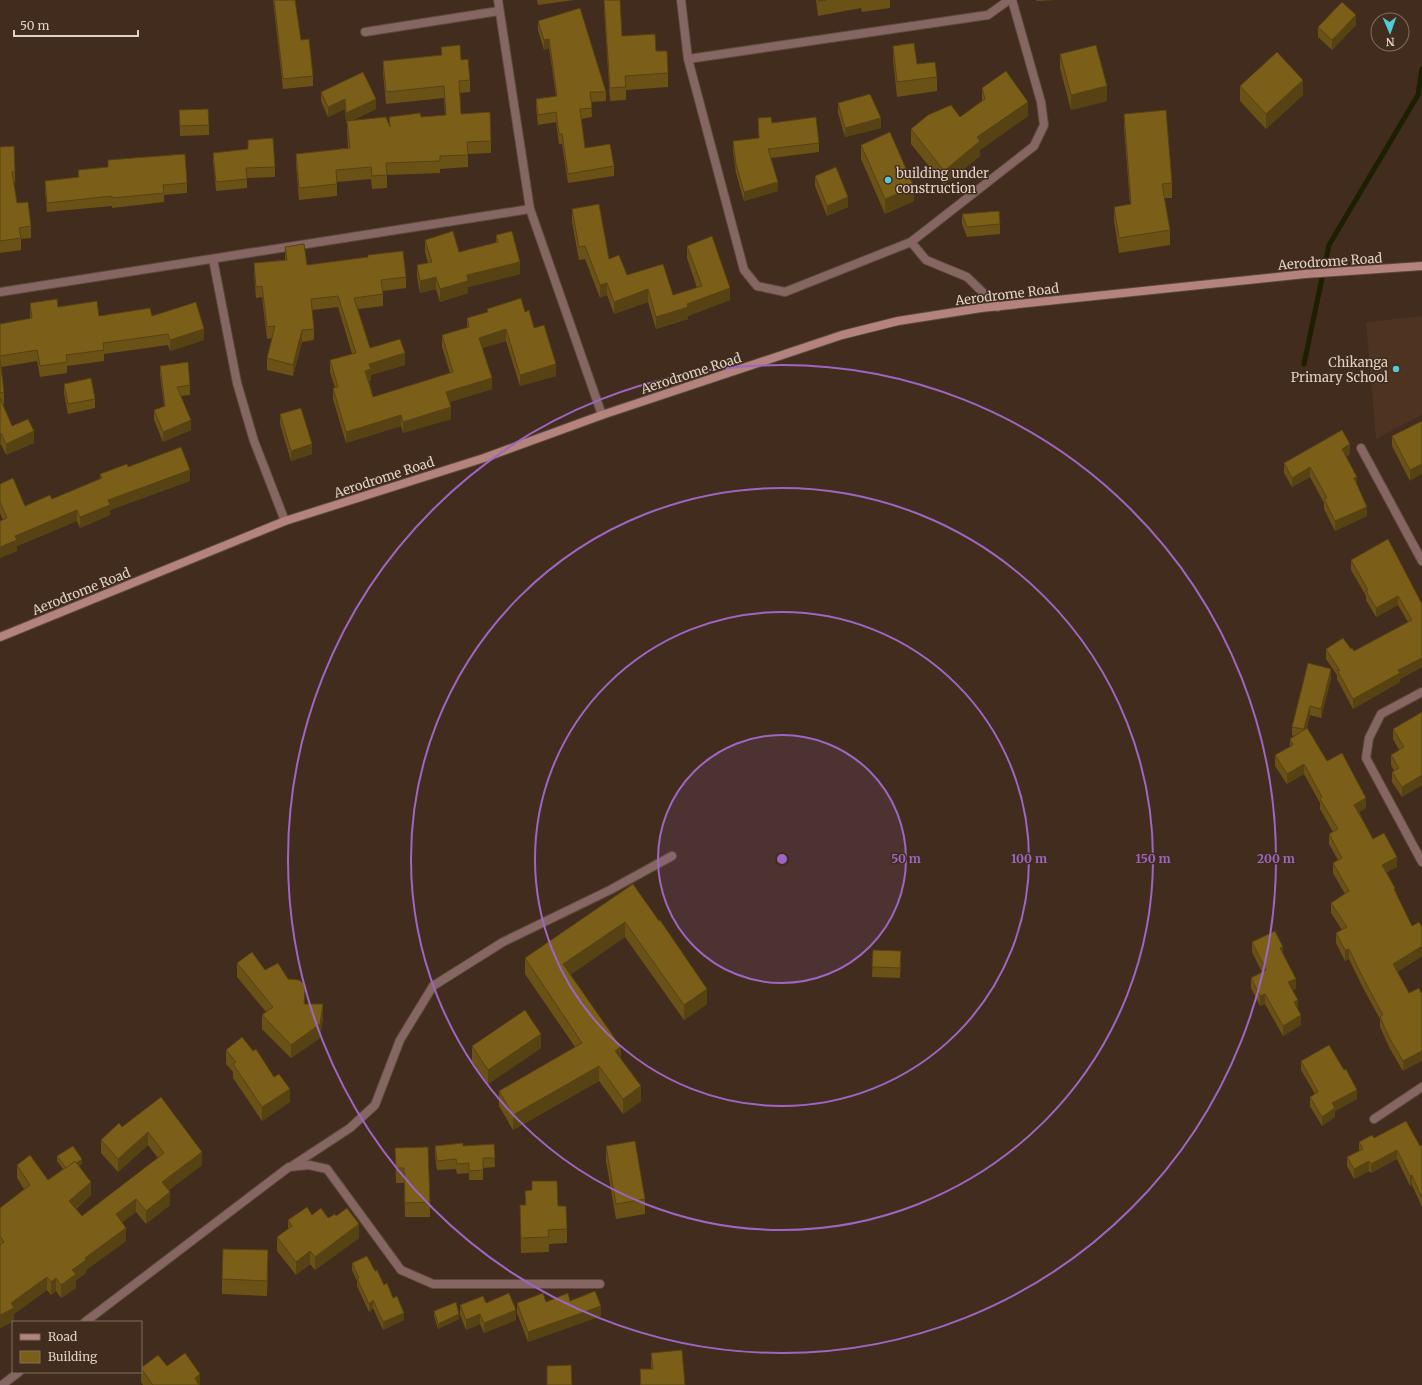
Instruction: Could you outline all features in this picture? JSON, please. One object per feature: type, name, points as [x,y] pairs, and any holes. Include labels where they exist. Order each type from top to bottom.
[{"type":"street","points":[[498,0],[530,209],[602,415]]},
{"type":"street","points":[[681,0],[688,59],[744,270],[757,286],[785,292],[911,242],[1034,146],[1044,125],[1041,102],[1012,0]]},
{"type":"street","points":[[688,59],[988,15],[1009,0]]},
{"type":"street","points":[[365,32],[500,11]]},
{"type":"street","points":[[0,292],[530,209]]},
{"type":"street","points":[[911,242],[926,260],[967,277],[998,307]]},
{"type":"street","points":[[213,259],[236,383],[254,441],[285,521]]},
{"type":"street","name":"Aerodrome Road","points":[[0,637],[285,521],[484,458],[602,415],[842,335],[898,321],[998,307],[1305,274],[1422,266]]},
{"type":"street","points":[[1362,448],[1422,561]]},
{"type":"street","points":[[1422,692],[1381,714],[1369,738],[1366,758],[1422,862]]},
{"type":"street","points":[[86,1321],[290,1167],[350,1128],[375,1105],[400,1040],[434,986],[503,942],[610,890],[672,856]]},
{"type":"street","points":[[1374,1119],[1422,1088]]},
{"type":"street","points":[[290,1167],[309,1165],[327,1170],[401,1270],[433,1284],[600,1284]]},
{"type":"street","points":[[2,1385],[18,1373]]},
{"type":"shaded area","name":"Chikanga Primary School","points":[[1422,316],[1422,415],[1376,439],[1366,322]]},
{"type":"building","points":[[274,0],[295,0],[301,40],[309,39],[313,76],[283,79]]},
{"type":"building","points":[[604,0],[620,0],[622,36],[655,34],[656,51],[667,51],[668,73],[625,76],[626,87],[610,88]]},
{"type":"building","points":[[1342,2],[1356,15],[1332,40],[1318,27]]},
{"type":"building","points":[[580,8],[606,92],[590,92],[592,108],[580,109],[585,148],[610,144],[614,166],[568,174],[562,134],[559,134],[556,112],[538,115],[536,99],[557,96],[549,39],[544,40],[538,21]]},
{"type":"building","points":[[914,43],[917,64],[935,62],[937,77],[897,82],[893,46]]},
{"type":"building","points":[[460,45],[461,60],[468,59],[470,80],[459,81],[461,114],[490,112],[491,141],[467,142],[468,155],[440,156],[440,161],[386,163],[387,175],[372,176],[371,167],[336,170],[337,184],[299,188],[296,154],[350,148],[347,121],[386,117],[390,127],[389,117],[420,113],[421,117],[446,115],[444,86],[386,92],[383,61],[442,55],[441,47]]},
{"type":"building","points":[[1096,45],[1107,86],[1071,95],[1060,54]]},
{"type":"building","points":[[1277,52],[1303,80],[1266,114],[1240,86]]},
{"type":"building","points":[[1006,71],[1028,102],[977,137],[980,141],[944,171],[911,129],[928,115],[951,105],[960,117],[985,99],[982,88]]},
{"type":"building","points":[[363,72],[376,99],[346,113],[345,99],[328,107],[321,92]]},
{"type":"building","points":[[870,94],[881,118],[845,128],[838,103]]},
{"type":"building","points":[[208,109],[209,125],[180,126],[179,110]]},
{"type":"building","points":[[1166,110],[1172,183],[1162,184],[1170,230],[1119,238],[1114,207],[1131,204],[1124,114]]},
{"type":"building","points":[[771,117],[772,123],[816,117],[819,143],[768,149],[778,182],[744,192],[736,164],[733,141],[759,138],[758,118]]},
{"type":"building","name":"building under construction","points":[[890,132],[914,187],[885,199],[861,145]]},
{"type":"building","points":[[273,138],[275,167],[246,168],[247,179],[216,182],[213,153],[248,149],[248,140]]},
{"type":"building","points":[[14,146],[15,172],[12,172],[17,203],[28,202],[31,226],[19,228],[21,238],[0,241],[0,147]]},
{"type":"building","points":[[185,154],[187,183],[163,185],[164,193],[112,198],[112,196],[47,203],[45,181],[79,177],[78,170],[108,167],[108,160]]},
{"type":"building","points":[[836,167],[848,197],[827,206],[815,176]]},
{"type":"building","points":[[599,204],[609,259],[619,255],[627,275],[663,264],[673,295],[702,286],[687,246],[712,236],[730,288],[687,304],[688,307],[656,317],[648,289],[614,302],[607,283],[600,285],[585,246],[579,247],[572,209]]},
{"type":"building","points":[[999,211],[1000,224],[967,227],[962,214]]},
{"type":"building","points":[[453,231],[459,252],[498,242],[496,235],[512,231],[520,262],[467,275],[468,281],[440,289],[436,277],[420,281],[417,265],[432,262],[425,240]]},
{"type":"building","points":[[304,244],[307,265],[403,251],[406,277],[381,280],[383,294],[354,298],[370,348],[400,339],[405,353],[369,364],[371,369],[365,371],[373,397],[453,372],[442,335],[469,327],[467,318],[488,312],[487,309],[521,298],[525,312],[529,310],[534,328],[544,325],[556,364],[520,375],[506,329],[479,338],[492,378],[446,392],[451,407],[403,422],[401,415],[346,432],[333,388],[338,387],[330,360],[356,353],[338,296],[311,299],[314,329],[302,330],[293,365],[267,358],[275,326],[267,327],[262,286],[256,287],[254,263],[287,260],[285,247]]},
{"type":"building","points":[[57,299],[58,307],[97,301],[99,316],[150,308],[152,316],[196,302],[204,329],[170,340],[168,334],[103,343],[104,350],[66,355],[67,362],[40,366],[37,350],[0,356],[0,324],[32,318],[30,303]]},
{"type":"building","points":[[0,359],[4,392],[0,393]]},
{"type":"building","points":[[188,362],[190,385],[177,387],[191,420],[163,432],[154,410],[165,406],[160,366]]},
{"type":"building","points":[[91,378],[95,399],[68,404],[64,384]]},
{"type":"building","points":[[0,398],[12,426],[28,419],[34,431],[6,444],[1,433],[0,434]]},
{"type":"building","points":[[301,408],[312,444],[291,451],[280,414]]},
{"type":"building","points":[[1422,421],[1422,464],[1410,470],[1392,436]]},
{"type":"building","points":[[1342,430],[1350,444],[1342,449],[1357,477],[1354,478],[1367,507],[1335,521],[1324,499],[1327,498],[1310,467],[1292,478],[1284,463]]},
{"type":"building","points":[[181,447],[190,470],[108,500],[110,505],[80,517],[77,510],[15,536],[17,540],[0,547],[0,521],[7,518],[0,502],[0,484],[13,478],[25,506],[50,495],[52,499],[102,478],[100,474],[127,464],[128,467]]},
{"type":"building","points":[[1388,539],[1422,604],[1422,658],[1398,670],[1400,673],[1353,699],[1337,670],[1340,671],[1326,649],[1343,638],[1354,651],[1412,620],[1398,596],[1376,608],[1366,591],[1368,590],[1351,560]]},
{"type":"building","points":[[1308,663],[1331,669],[1321,709],[1310,706],[1304,729],[1292,727]]},
{"type":"building","points":[[1422,712],[1422,775],[1402,787],[1392,772],[1399,768],[1391,755],[1404,747],[1393,729]]},
{"type":"building","points":[[1307,728],[1327,761],[1342,753],[1366,798],[1354,805],[1373,839],[1384,833],[1397,857],[1382,865],[1395,888],[1394,889],[1412,926],[1419,922],[1422,927],[1422,946],[1393,964],[1409,993],[1419,988],[1421,993],[1422,992],[1422,1051],[1403,1061],[1390,1039],[1380,1017],[1383,1015],[1349,949],[1345,950],[1336,933],[1347,927],[1331,903],[1349,891],[1333,863],[1342,858],[1329,834],[1338,829],[1320,799],[1322,797],[1304,764],[1287,774],[1275,755],[1293,745],[1290,739]]},
{"type":"building","points":[[633,884],[659,921],[660,920],[707,989],[684,1005],[625,922],[563,964],[621,1047],[615,1051],[641,1086],[623,1099],[599,1066],[513,1115],[499,1091],[582,1043],[525,958]]},
{"type":"building","points":[[1275,931],[1283,947],[1280,948],[1296,979],[1288,982],[1298,1000],[1294,1002],[1301,1015],[1283,1026],[1265,994],[1260,996],[1251,978],[1266,970],[1252,942]]},
{"type":"building","points":[[873,950],[901,951],[900,968],[872,967]]},
{"type":"building","points":[[252,952],[265,970],[278,963],[288,979],[299,980],[303,983],[305,989],[304,1004],[323,1004],[320,1024],[291,1045],[262,1015],[273,1007],[237,963]]},
{"type":"building","points":[[525,1010],[541,1034],[488,1070],[472,1046]]},
{"type":"building","points":[[242,1037],[253,1051],[256,1049],[274,1077],[279,1074],[290,1089],[262,1107],[233,1064],[236,1062],[226,1050]]},
{"type":"building","points":[[1329,1045],[1344,1070],[1346,1069],[1357,1090],[1332,1103],[1335,1108],[1322,1117],[1310,1097],[1318,1092],[1301,1061]]},
{"type":"building","points":[[161,1097],[202,1152],[162,1182],[170,1192],[146,1211],[136,1199],[116,1214],[126,1228],[85,1258],[86,1260],[72,1270],[76,1274],[61,1285],[56,1278],[51,1282],[47,1277],[11,1303],[14,1308],[0,1315],[0,1245],[4,1242],[0,1236],[0,1208],[30,1185],[17,1165],[30,1155],[48,1180],[75,1161],[91,1182],[69,1201],[82,1216],[164,1153],[148,1132],[118,1159],[101,1140],[119,1123],[122,1127]]},
{"type":"building","points":[[1406,1121],[1420,1146],[1422,1145],[1422,1198],[1412,1175],[1410,1176],[1397,1150],[1371,1164],[1369,1161],[1354,1169],[1347,1157],[1363,1149],[1359,1142],[1372,1135],[1374,1138]]},
{"type":"building","points":[[635,1141],[645,1199],[616,1204],[606,1146]]},
{"type":"building","points":[[463,1143],[463,1146],[494,1144],[495,1158],[483,1158],[483,1170],[469,1171],[469,1163],[457,1164],[456,1159],[437,1161],[435,1146]]},
{"type":"building","points":[[73,1146],[82,1159],[77,1163],[75,1161],[66,1168],[57,1156]]},
{"type":"building","points":[[428,1147],[430,1202],[405,1203],[404,1168],[396,1168],[395,1148]]},
{"type":"building","points":[[532,1181],[557,1181],[558,1206],[566,1206],[567,1229],[548,1230],[549,1237],[521,1238],[520,1205],[526,1205],[525,1191],[532,1190]]},
{"type":"building","points":[[307,1207],[312,1215],[321,1208],[328,1218],[335,1214],[336,1216],[347,1208],[359,1224],[315,1257],[310,1251],[296,1262],[277,1237],[292,1226],[288,1220]]},
{"type":"building","points":[[223,1249],[268,1250],[267,1281],[222,1279]]},
{"type":"building","points":[[367,1256],[375,1271],[377,1270],[384,1285],[387,1283],[393,1298],[397,1296],[404,1313],[383,1322],[373,1300],[369,1304],[357,1279],[359,1278],[352,1263]]},
{"type":"building","points":[[595,1291],[601,1306],[528,1332],[517,1303],[543,1293],[546,1302],[568,1293],[570,1301]]},
{"type":"building","points":[[509,1293],[516,1310],[484,1323],[480,1314],[466,1320],[460,1305],[483,1296],[486,1303]]},
{"type":"building","points":[[456,1302],[459,1314],[438,1324],[434,1311]]},
{"type":"building","points":[[682,1350],[685,1385],[641,1385],[640,1369],[653,1369],[651,1353]]},
{"type":"building","points":[[185,1353],[200,1374],[195,1378],[199,1385],[153,1385],[142,1369],[142,1367],[158,1355],[167,1366]]},
{"type":"building","points":[[571,1365],[572,1385],[547,1385],[547,1366]]},
{"type":"waterway","points":[[1304,364],[1329,245],[1418,95],[1422,69]]},
{"type":"place","name":"building under construction","points":[[888,180]]},
{"type":"place","name":"Chikanga Primary School","points":[[1396,369]]}]
